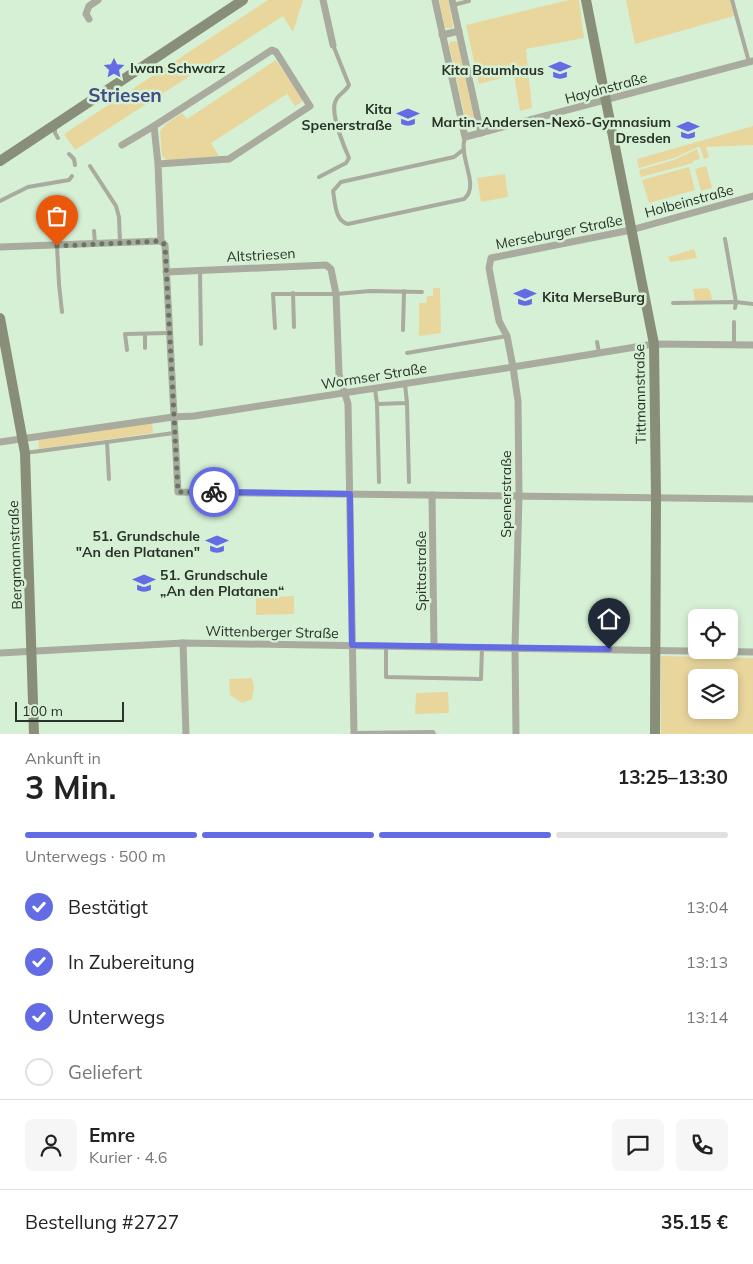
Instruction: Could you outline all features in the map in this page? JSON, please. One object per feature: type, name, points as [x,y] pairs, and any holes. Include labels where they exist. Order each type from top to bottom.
[{"type":"street","points":[[89,19],[86,14],[89,6],[98,0]]},
{"type":"street","points":[[0,161],[243,0]]},
{"type":"street","points":[[323,0],[333,45]]},
{"type":"street","points":[[435,0],[465,137]]},
{"type":"street","name":"Tittmannstraße","points":[[586,0],[654,344],[656,498],[655,734]]},
{"type":"street","points":[[453,3],[482,133]]},
{"type":"street","points":[[442,35],[459,31]]},
{"type":"street","points":[[122,146],[272,50],[276,52],[310,106],[229,159],[158,164]]},
{"type":"street","name":"Haydnstraße","points":[[465,137],[751,61]]},
{"type":"street","points":[[154,126],[158,164],[161,241],[165,245],[178,492],[753,499]]},
{"type":"street","name":"Holbeinstraße","points":[[631,230],[753,196]]},
{"type":"street","name":"Merseburger Straße","points":[[491,258],[631,230]]},
{"type":"street","points":[[0,247],[161,241]]},
{"type":"street","name":"Spenerstraße","points":[[491,258],[489,268],[498,321],[506,336],[518,401],[519,496],[516,734]]},
{"type":"street","name":"Altstriesen","points":[[166,272],[326,265],[331,269],[336,294]]},
{"type":"street","points":[[336,294],[339,374],[348,404],[354,734]]},
{"type":"street","name":"Bergmannstraße","points":[[0,318],[24,438],[34,734]]},
{"type":"street","name":"Wormser Straße","points":[[0,442],[375,389],[654,344],[753,345]]},
{"type":"street","name":"Spittastraße","points":[[432,495],[434,646]]},
{"type":"street","points":[[183,643],[186,734]]},
{"type":"street","name":"Wittenberger Straße","points":[[0,654],[183,643],[753,652]]},
{"type":"lane","points":[[732,0],[751,61]]},
{"type":"lane","points":[[453,3],[470,1]]},
{"type":"lane","points":[[319,177],[346,163],[349,158],[334,110],[336,100],[346,91],[349,85],[333,45]]},
{"type":"lane","points":[[56,123],[54,133],[58,138]]},
{"type":"lane","points":[[464,150],[454,157],[341,182],[332,191],[339,219],[343,223],[348,224],[464,200],[470,188],[464,150],[465,137]]},
{"type":"lane","points":[[69,154],[74,159],[75,164]]},
{"type":"lane","points":[[90,166],[116,206],[119,217],[120,243]]},
{"type":"lane","points":[[0,201],[28,187],[69,180],[72,176]]},
{"type":"lane","points":[[94,231],[95,244]]},
{"type":"lane","points":[[725,239],[736,302],[735,308]]},
{"type":"lane","points":[[57,246],[62,312]]},
{"type":"lane","points":[[200,271],[202,344]]},
{"type":"lane","points":[[275,328],[273,294],[336,294],[370,291],[422,292]]},
{"type":"lane","points":[[403,330],[404,291]]},
{"type":"lane","points":[[293,294],[294,327]]},
{"type":"lane","points":[[673,303],[736,302],[753,304]]},
{"type":"lane","points":[[734,322],[734,345]]},
{"type":"lane","points":[[127,350],[126,334],[169,333]]},
{"type":"lane","points":[[145,334],[145,348]]},
{"type":"lane","points":[[407,353],[506,336]]},
{"type":"lane","points":[[597,342],[599,352]]},
{"type":"lane","points":[[405,384],[409,482]]},
{"type":"lane","points":[[375,389],[379,482]]},
{"type":"lane","points":[[377,404],[407,404]]},
{"type":"lane","points":[[25,454],[174,433]]},
{"type":"lane","points":[[107,442],[109,479]]},
{"type":"lane","points":[[386,646],[386,678],[481,679],[482,647]]},
{"type":"lane","points":[[354,734],[433,732],[434,734]]},
{"type":"shaded area","points":[[268,0],[303,0],[293,32],[283,16],[75,150],[64,134]]},
{"type":"shaded area","points":[[439,0],[448,0],[452,28],[445,28]]},
{"type":"shaded area","points":[[569,0],[579,0],[584,38],[526,49],[532,108],[520,111],[514,75],[479,84],[466,25]]},
{"type":"shaded area","points":[[626,0],[730,0],[734,16],[635,44]]},
{"type":"shaded area","points":[[450,42],[458,42],[475,124],[474,127],[469,128],[449,45]]},
{"type":"shaded area","points":[[276,60],[301,97],[302,102],[295,106],[287,94],[211,143],[219,156],[167,160],[162,156],[160,131],[167,123],[182,113],[187,119]]},
{"type":"shaded area","points":[[753,126],[753,145],[706,147],[709,157],[704,159],[700,147],[698,147],[674,158],[639,168],[637,159]]},
{"type":"shaded area","points":[[697,149],[700,159],[693,161],[693,163],[641,177],[639,170],[674,160]]},
{"type":"shaded area","points":[[706,166],[712,188],[701,191],[695,169]]},
{"type":"shaded area","points":[[689,167],[695,190],[649,203],[642,180]]},
{"type":"shaded area","points":[[505,174],[508,197],[481,202],[477,178]]},
{"type":"shaded area","points":[[694,249],[697,258],[670,262],[668,257]]},
{"type":"shaded area","points":[[433,288],[440,288],[441,333],[419,336],[419,303],[426,303],[427,296],[433,296]]},
{"type":"shaded area","points":[[707,288],[710,290],[712,300],[695,301],[693,289]]},
{"type":"shaded area","points":[[152,423],[153,433],[39,449],[38,440]]},
{"type":"shaded area","points":[[294,596],[294,614],[256,615],[256,598]]},
{"type":"shaded area","points":[[661,656],[688,657],[688,659],[753,658],[753,734],[661,734]]},
{"type":"shaded area","points":[[252,678],[254,687],[252,699],[242,703],[230,695],[229,679]]},
{"type":"shaded area","points":[[448,692],[449,713],[415,714],[416,693]]},
{"type":"tram line","points":[[0,164],[245,0]]},
{"type":"way so far","points":[[57,246],[161,241],[165,245],[178,492],[214,492]]},
{"type":"place","name":"Iwan Schwarz","points":[[114,68]]},
{"type":"place","name":"Kita Baumhaus","points":[[560,70]]},
{"type":"place","name":"Kita Spenerstraße","points":[[408,117]]},
{"type":"place","name":"Martin-Andersen-Nexö-Gymnasium Dresden","points":[[688,130]]},
{"type":"place","name":"Kita MerseBurg","points":[[525,297]]},
{"type":"place","name":"51. Grundschule \"An den Platanen\"","points":[[217,544]]},
{"type":"place","name":"51. Grundschule „An den Platanen“","points":[[144,583]]},
{"type":"district","name":"Striesen","points":[[125,95]]},
{"type":"route","points":[[214,492],[350,494],[352,645],[609,649]]}]
